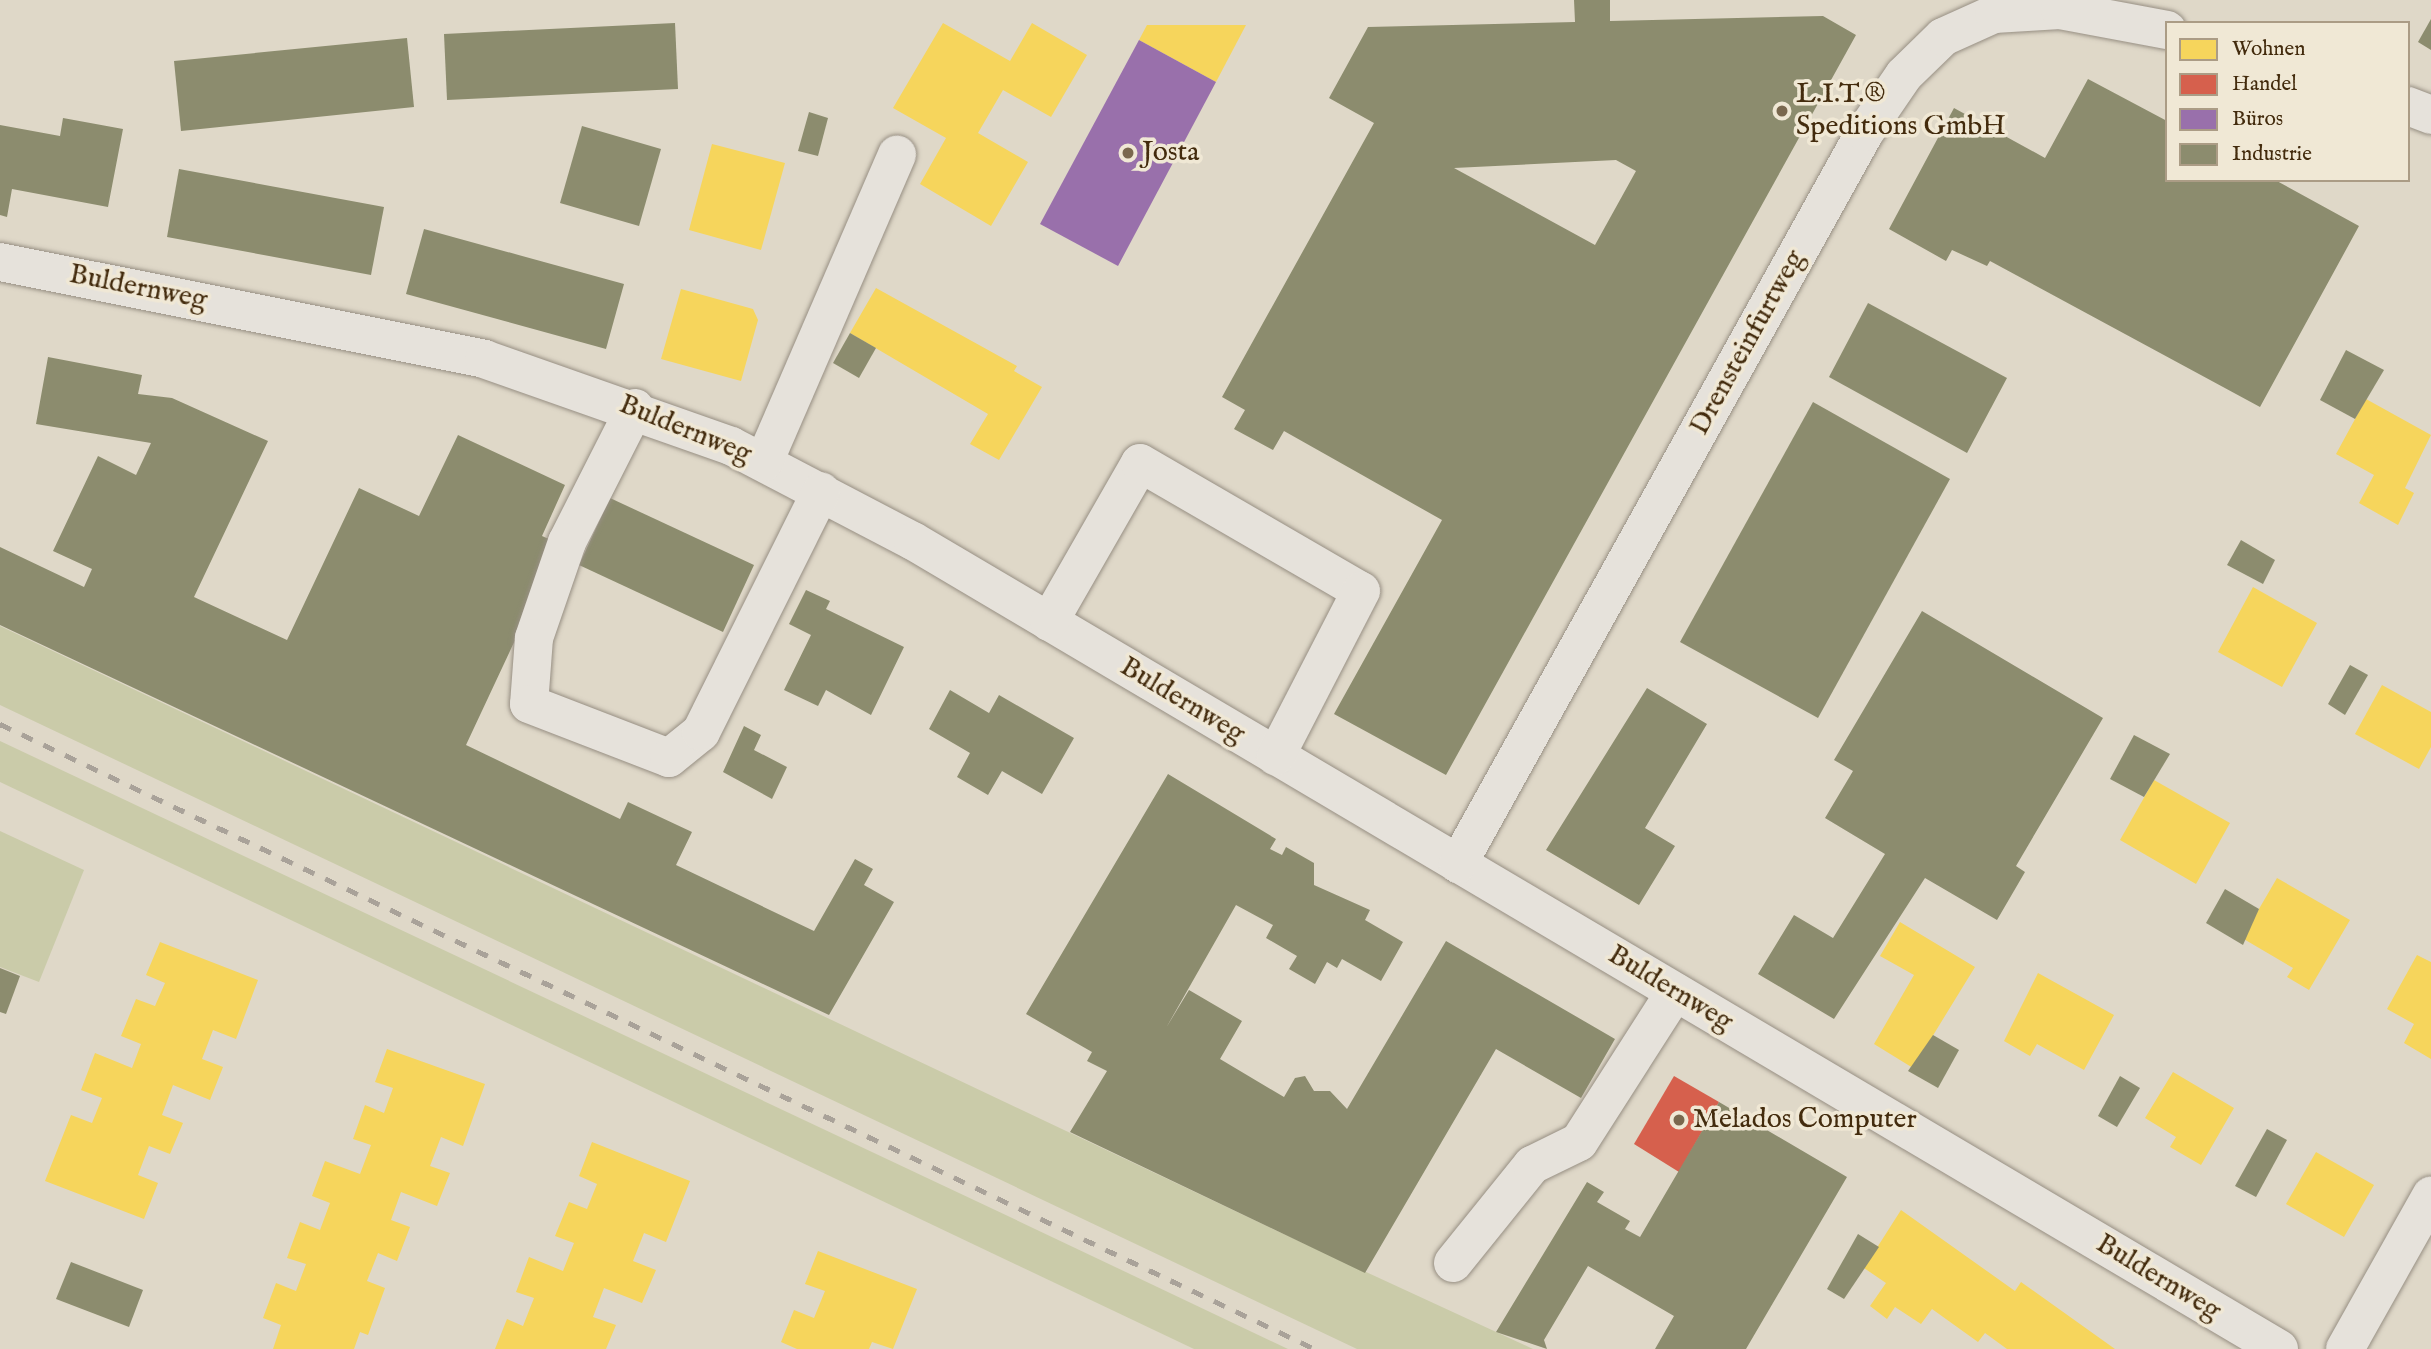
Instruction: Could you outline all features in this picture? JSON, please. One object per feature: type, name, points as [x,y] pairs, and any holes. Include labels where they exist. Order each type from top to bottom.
[{"type":"street","name":"Drensteinfurtweg","points":[[1458,864],[1865,132],[1904,75],[1943,37],[1994,14],[2060,10],[2165,30]]},
{"type":"street","points":[[2410,107],[2431,115]]},
{"type":"street","points":[[764,462],[897,155]]},
{"type":"street","name":"Buldernweg","points":[[0,262],[367,331],[484,359],[635,408],[764,462],[821,491],[1049,622],[2279,1349]]},
{"type":"street","points":[[635,408],[567,542],[534,638],[528,704],[669,758],[702,732],[821,491]]},
{"type":"street","points":[[1049,622],[1140,463],[1361,591],[1276,756]]},
{"type":"street","points":[[1453,1264],[1532,1166],[1579,1142],[1675,992]]},
{"type":"street","points":[[2345,1349],[2431,1196]]},
{"type":"green space","points":[[0,626],[1275,1230],[1533,1349],[1357,1349],[0,705]]},
{"type":"green space","points":[[0,741],[1288,1349],[1194,1349],[0,782]]},
{"type":"green space","points":[[0,831],[84,870],[39,982],[0,967]]},
{"type":"building: Wohnen","points":[[943,23],[1010,61],[1032,23],[1087,55],[1051,117],[1003,90],[978,133],[1028,162],[991,226],[920,184],[946,138],[893,108]]},
{"type":"building: Wohnen","points":[[1147,25],[1246,25],[1216,82],[1139,40]]},
{"type":"building: Wohnen","points":[[712,144],[785,163],[761,250],[689,230]]},
{"type":"building: Wohnen","points":[[876,288],[1017,366],[1014,371],[1042,387],[999,460],[970,444],[988,414],[850,333]]},
{"type":"building: Wohnen","points":[[681,289],[753,309],[758,320],[741,381],[661,359]]},
{"type":"building: Wohnen","points":[[2366,399],[2431,435],[2405,488],[2414,493],[2398,525],[2359,503],[2374,475],[2336,454]]},
{"type":"building: Wohnen","points":[[2253,587],[2317,623],[2282,687],[2218,652]]},
{"type":"building: Wohnen","points":[[2382,685],[2431,712],[2431,747],[2419,769],[2355,734]]},
{"type":"building: Wohnen","points":[[2154,780],[2230,823],[2196,884],[2120,840]]},
{"type":"building: Wohnen","points":[[2277,878],[2350,920],[2309,990],[2287,977],[2293,968],[2242,938]]},
{"type":"building: Wohnen","points":[[1900,922],[1975,967],[1913,1068],[1874,1044],[1914,975],[1880,956]]},
{"type":"building: Wohnen","points":[[160,942],[258,980],[236,1039],[213,1030],[202,1059],[223,1067],[210,1100],[173,1085],[162,1115],[183,1123],[170,1154],[149,1146],[138,1175],[158,1183],[144,1219],[45,1181],[71,1115],[92,1123],[102,1098],[81,1090],[95,1053],[132,1068],[141,1044],[121,1036],[136,999],[155,1006],[165,983],[146,975]]},
{"type":"building: Wohnen","points":[[2417,955],[2431,962],[2431,1059],[2404,1043],[2414,1024],[2387,1009]]},
{"type":"building: Wohnen","points":[[2038,973],[2114,1015],[2084,1070],[2037,1044],[2030,1056],[2004,1041]]},
{"type":"building: Wohnen","points":[[387,1049],[485,1084],[463,1146],[441,1137],[430,1166],[450,1173],[437,1206],[401,1192],[391,1220],[410,1227],[397,1261],[378,1253],[367,1281],[385,1288],[368,1335],[360,1332],[354,1349],[273,1349],[281,1325],[263,1318],[276,1283],[296,1291],[306,1264],[287,1258],[300,1222],[320,1230],[330,1203],[312,1196],[325,1161],[360,1174],[371,1145],[353,1139],[365,1105],[384,1113],[393,1088],[375,1082]]},
{"type":"building: Wohnen","points":[[2173,1072],[2234,1108],[2201,1165],[2170,1147],[2176,1137],[2145,1118]]},
{"type":"building: Wohnen","points":[[592,1142],[690,1181],[666,1242],[644,1233],[633,1261],[656,1270],[642,1303],[604,1288],[593,1317],[616,1325],[606,1349],[495,1349],[507,1319],[523,1326],[534,1298],[516,1292],[529,1257],[563,1271],[574,1243],[555,1236],[569,1202],[587,1209],[597,1184],[579,1176]]},
{"type":"building: Wohnen","points":[[2316,1152],[2374,1185],[2344,1237],[2286,1204]]},
{"type":"building: Wohnen","points":[[1901,1210],[2015,1291],[2021,1282],[2115,1349],[2007,1349],[1985,1333],[1978,1342],[1932,1309],[1921,1324],[1895,1307],[1887,1319],[1870,1306],[1886,1283],[1864,1268]]},
{"type":"building: Wohnen","points":[[818,1251],[917,1289],[893,1349],[872,1342],[869,1349],[797,1349],[781,1342],[794,1310],[814,1318],[825,1291],[805,1284]]},
{"type":"building: Handel","points":[[1674,1076],[1719,1102],[1679,1172],[1634,1144]]},
{"type":"building: Büros","name":"Josta","points":[[1139,40],[1216,82],[1118,266],[1040,224]]},
{"type":"building: Industrie","points":[[1574,0],[1610,0],[1610,21],[1823,16],[1856,35],[1446,775],[1334,714],[1442,520],[1284,431],[1273,450],[1234,429],[1245,410],[1222,397],[1374,123],[1329,98],[1368,27],[1575,22]],"holes":[[[1616,160],[1636,171],[1595,245],[1454,168]]]},
{"type":"building: Industrie","points":[[2431,19],[2431,50],[2418,42]]},
{"type":"building: Industrie","points":[[675,23],[678,89],[447,100],[444,34]]},
{"type":"building: Industrie","points":[[407,38],[414,107],[181,131],[174,61]]},
{"type":"building: Industrie","points":[[2088,79],[2165,120],[2165,182],[2279,182],[2359,226],[2260,407],[1990,261],[1987,266],[1952,250],[1946,261],[1889,229],[1954,108],[2045,158]]},
{"type":"building: Industrie","points":[[809,112],[828,118],[818,156],[798,151]]},
{"type":"building: Industrie","points":[[63,118],[123,129],[108,207],[12,189],[7,217],[0,215],[0,125],[60,136]]},
{"type":"building: Industrie","points":[[582,126],[661,149],[639,226],[560,203]]},
{"type":"building: Industrie","points":[[179,169],[384,207],[371,275],[167,237]]},
{"type":"building: Industrie","points":[[424,229],[624,284],[606,349],[406,294]]},
{"type":"building: Industrie","points":[[1868,303],[2007,378],[1967,453],[1829,377]]},
{"type":"building: Industrie","points":[[850,333],[876,348],[859,378],[833,363]]},
{"type":"building: Industrie","points":[[2346,350],[2384,370],[2355,419],[2320,400]]},
{"type":"building: Industrie","points":[[48,357],[142,375],[138,394],[172,398],[268,441],[194,597],[287,640],[359,488],[419,516],[458,435],[565,485],[542,536],[560,544],[466,745],[620,819],[628,802],[692,832],[676,865],[814,931],[855,859],[873,869],[864,885],[894,902],[829,1015],[0,625],[0,547],[84,587],[92,569],[53,551],[98,456],[136,475],[151,443],[36,424]]},
{"type":"building: Industrie","points":[[1813,402],[1950,479],[1818,718],[1680,642]]},
{"type":"building: Industrie","points":[[610,498],[754,565],[723,632],[579,565]]},
{"type":"building: Industrie","points":[[2241,540],[2275,560],[2263,584],[2227,565]]},
{"type":"building: Industrie","points":[[806,590],[830,601],[826,609],[904,647],[871,715],[826,690],[818,706],[784,690],[811,635],[789,624]]},
{"type":"building: Industrie","points":[[1922,611],[2103,718],[2016,866],[2025,872],[1997,920],[1925,878],[1834,1019],[1758,974],[1794,915],[1833,938],[1885,854],[1825,818],[1853,771],[1834,760]]},
{"type":"building: Industrie","points":[[2350,665],[2368,675],[2345,715],[2328,704]]},
{"type":"building: Industrie","points":[[1647,688],[1707,724],[1645,828],[1675,846],[1639,905],[1546,850]]},
{"type":"building: Industrie","points":[[950,690],[989,713],[999,695],[1074,738],[1042,794],[1002,771],[988,795],[957,777],[970,753],[929,729]]},
{"type":"building: Industrie","points":[[744,726],[761,735],[754,750],[787,767],[772,799],[723,772]]},
{"type":"building: Industrie","points":[[2134,735],[2170,754],[2144,797],[2110,779]]},
{"type":"building: Industrie","points":[[1168,774],[1276,839],[1270,849],[1282,855],[1286,847],[1314,863],[1314,885],[1370,910],[1365,920],[1403,942],[1381,981],[1342,959],[1337,968],[1327,962],[1315,984],[1289,969],[1297,956],[1266,938],[1273,925],[1236,905],[1166,1028],[1189,990],[1242,1021],[1220,1059],[1284,1097],[1295,1078],[1305,1076],[1314,1091],[1330,1091],[1347,1109],[1446,941],[1615,1039],[1581,1098],[1496,1049],[1365,1273],[1070,1132],[1107,1071],[1087,1061],[1092,1052],[1026,1014]]},
{"type":"building: Industrie","points":[[2225,889],[2259,909],[2243,945],[2206,923]]},
{"type":"building: Industrie","points":[[0,968],[20,976],[6,1014],[0,1012]]},
{"type":"building: Industrie","points":[[1933,1035],[1959,1050],[1938,1088],[1908,1071]]},
{"type":"building: Industrie","points":[[2120,1076],[2140,1088],[2117,1127],[2098,1116]]},
{"type":"building: Industrie","points":[[1719,1102],[1847,1177],[1746,1349],[1655,1349],[1674,1316],[1588,1266],[1544,1340],[1547,1349],[1496,1332],[1587,1182],[1604,1192],[1597,1202],[1630,1221],[1625,1229],[1640,1237]]},
{"type":"building: Industrie","points":[[2267,1129],[2287,1140],[2256,1197],[2235,1186]]},
{"type":"building: Industrie","points":[[1858,1234],[1879,1247],[1844,1299],[1827,1289]]},
{"type":"building: Industrie","points":[[71,1262],[143,1290],[129,1327],[56,1299]]},
{"type":"railway","points":[[0,724],[1315,1349]]},
{"type":"place","name":"L.I.T.® Speditions GmbH","points":[[1782,111]]},
{"type":"place","name":"Josta","points":[[1128,153]]},
{"type":"place","name":"Melados Computer","points":[[1679,1120]]}]
